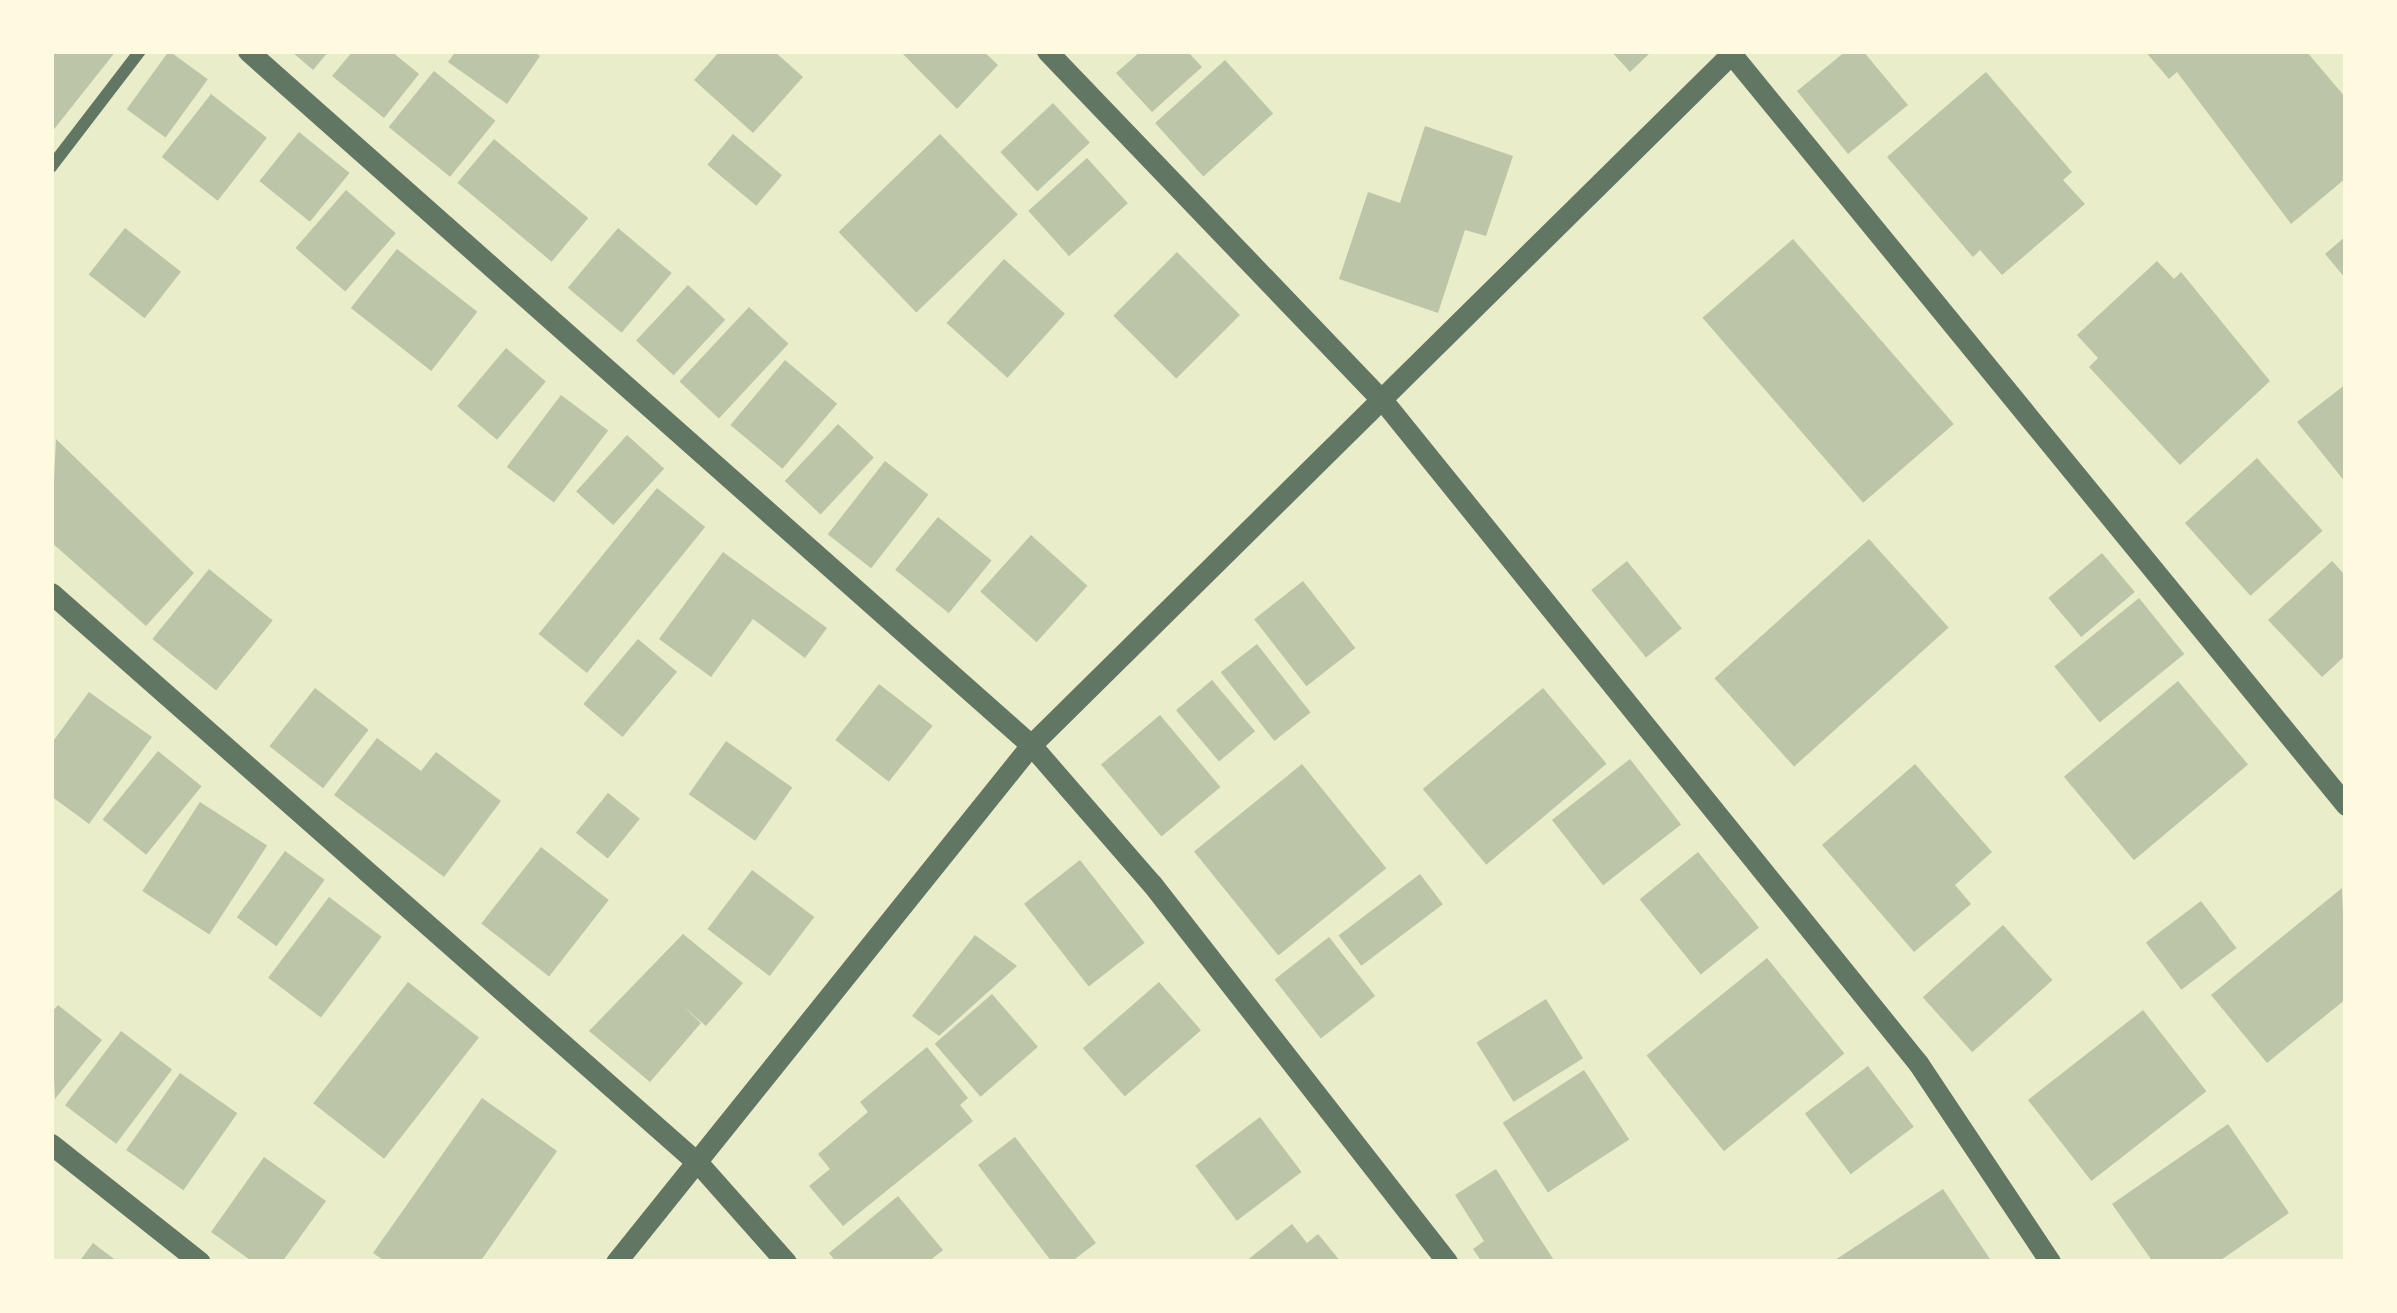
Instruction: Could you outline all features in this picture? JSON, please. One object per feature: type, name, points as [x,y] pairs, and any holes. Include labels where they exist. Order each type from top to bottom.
[{"type":"street","points":[[51,167],[140,51]]},
{"type":"street","points":[[248,51],[1031,745],[1152,884],[1448,1262]]},
{"type":"street","points":[[1047,51],[1384,402],[1918,1063],[2050,1262]]},
{"type":"street","points":[[616,1262],[1031,745],[1384,402],[1732,52],[2346,806]]},
{"type":"street","points":[[51,593],[699,1164],[786,1262]]},
{"type":"street","points":[[51,1144],[200,1262]]},
{"type":"building","points":[[51,51],[116,51],[51,133]]},
{"type":"building","points":[[169,51],[208,79],[166,137],[127,109]]},
{"type":"building","points":[[291,51],[329,51],[313,70]]},
{"type":"building","points":[[353,51],[391,51],[419,74],[384,118],[332,76]]},
{"type":"building","points":[[456,51],[533,51],[540,56],[507,104],[448,62]]},
{"type":"building","points":[[720,51],[774,51],[803,77],[753,133],[694,80]]},
{"type":"building","points":[[900,51],[983,51],[998,65],[957,109]]},
{"type":"building","points":[[1141,51],[1187,51],[1202,67],[1152,112],[1116,73]]},
{"type":"building","points":[[1611,51],[1652,51],[1630,72]]},
{"type":"building","points":[[1846,51],[1863,51],[1908,105],[1848,154],[1797,91]]},
{"type":"building","points":[[2145,51],[2306,51],[2346,98],[2346,178],[2291,224],[2177,72],[2169,79]]},
{"type":"building","points":[[1225,60],[1273,114],[1203,176],[1155,123]]},
{"type":"building","points":[[434,71],[495,121],[450,177],[389,127]]},
{"type":"building","points":[[1986,72],[2072,172],[2063,180],[2085,204],[2002,275],[1980,250],[1973,257],[1887,157]]},
{"type":"building","points":[[211,94],[267,138],[218,201],[162,157]]},
{"type":"building","points":[[1053,103],[1090,142],[1037,192],[1000,152]]},
{"type":"building","points":[[1425,126],[1513,156],[1486,236],[1465,230],[1438,313],[1339,279],[1368,192],[1400,203]]},
{"type":"building","points":[[299,132],[350,173],[310,222],[259,181]]},
{"type":"building","points":[[733,134],[782,175],[756,206],[707,165]]},
{"type":"building","points":[[940,134],[1018,215],[916,313],[839,232]]},
{"type":"building","points":[[494,139],[588,218],[552,262],[457,183]]},
{"type":"building","points":[[1087,158],[1128,203],[1069,256],[1028,211]]},
{"type":"building","points":[[346,190],[396,233],[345,291],[295,248]]},
{"type":"building","points":[[125,228],[181,272],[145,318],[89,274]]},
{"type":"building","points":[[618,228],[672,273],[621,333],[568,288]]},
{"type":"building","points":[[2346,236],[2346,279],[2325,254]]},
{"type":"building","points":[[1793,239],[1954,424],[1863,503],[1702,318]]},
{"type":"building","points":[[397,249],[477,312],[431,371],[351,308]]},
{"type":"building","points":[[1177,252],[1240,315],[1176,379],[1113,316]]},
{"type":"building","points":[[1004,259],[1065,314],[1007,378],[946,323]]},
{"type":"building","points":[[2157,261],[2174,279],[2181,272],[2270,381],[2180,465],[2089,367],[2098,358],[2077,335]]},
{"type":"building","points":[[688,285],[725,320],[673,375],[636,341]]},
{"type":"building","points":[[749,307],[788,344],[719,418],[679,382]]},
{"type":"building","points":[[506,348],[546,381],[497,440],[457,406]]},
{"type":"building","points":[[785,360],[837,404],[782,469],[730,425]]},
{"type":"building","points":[[2346,384],[2346,483],[2297,422]]},
{"type":"building","points":[[561,395],[608,431],[554,502],[507,467]]},
{"type":"building","points":[[838,424],[874,457],[821,514],[785,481]]},
{"type":"building","points":[[627,435],[664,468],[613,525],[576,491]]},
{"type":"building","points":[[56,439],[194,573],[146,626],[51,542]]},
{"type":"building","points":[[2257,458],[2323,531],[2250,596],[2185,523]]},
{"type":"building","points":[[885,461],[928,495],[871,568],[828,534]]},
{"type":"building","points":[[657,488],[705,527],[587,673],[539,634]]},
{"type":"building","points":[[938,517],[992,560],[949,613],[895,570]]},
{"type":"building","points":[[1031,535],[1087,586],[1037,642],[980,591]]},
{"type":"building","points":[[1869,539],[1949,627],[1794,767],[1714,678]]},
{"type":"building","points":[[723,552],[827,628],[805,658],[753,619],[711,677],[659,639]]},
{"type":"building","points":[[2102,553],[2135,592],[2081,637],[2048,598]]},
{"type":"building","points":[[1627,561],[1682,629],[1646,658],[1591,590]]},
{"type":"building","points":[[2332,561],[2346,576],[2346,655],[2322,677],[2268,620]]},
{"type":"building","points":[[209,569],[273,621],[216,691],[152,639]]},
{"type":"building","points":[[1303,581],[1355,648],[1306,686],[1254,619]]},
{"type":"building","points":[[2139,598],[2184,654],[2100,723],[2054,667]]},
{"type":"building","points":[[638,639],[677,672],[622,737],[583,704]]},
{"type":"building","points":[[1257,644],[1311,713],[1274,741],[1221,672]]},
{"type":"building","points":[[1212,680],[1255,731],[1219,762],[1176,710]]},
{"type":"building","points":[[2178,681],[2248,764],[2134,860],[2064,777]]},
{"type":"building","points":[[879,684],[933,726],[889,782],[835,740]]},
{"type":"building","points":[[315,688],[369,730],[323,788],[269,746]]},
{"type":"building","points":[[1543,688],[1607,764],[1486,865],[1423,789]]},
{"type":"building","points":[[89,692],[152,737],[89,824],[51,796],[51,744]]},
{"type":"building","points":[[1160,715],[1220,787],[1161,837],[1101,764]]},
{"type":"building","points":[[377,738],[421,771],[436,752],[501,801],[444,877],[334,795]]},
{"type":"building","points":[[726,741],[792,787],[755,841],[689,794]]},
{"type":"building","points":[[158,751],[202,786],[146,855],[103,819]]},
{"type":"building","points":[[1630,759],[1681,824],[1603,885],[1552,820]]},
{"type":"building","points":[[1302,764],[1386,868],[1278,956],[1194,851]]},
{"type":"building","points":[[1915,764],[1992,852],[1955,885],[1971,904],[1914,952],[1822,845]]},
{"type":"building","points":[[608,793],[640,819],[608,858],[576,833]]},
{"type":"building","points":[[200,802],[267,846],[209,934],[142,891]]},
{"type":"building","points":[[541,847],[609,900],[549,976],[481,923]]},
{"type":"building","points":[[285,851],[325,880],[276,946],[237,917]]},
{"type":"building","points":[[1698,852],[1759,927],[1701,975],[1640,899]]},
{"type":"building","points":[[1080,860],[1145,943],[1089,986],[1024,904]]},
{"type":"building","points":[[752,870],[814,917],[770,976],[707,929]]},
{"type":"building","points":[[1420,874],[1443,904],[1361,966],[1339,935]]},
{"type":"building","points":[[2342,888],[2346,999],[2267,1063],[2211,995]]},
{"type":"building","points":[[329,897],[382,937],[321,1017],[268,978]]},
{"type":"building","points":[[2201,901],[2237,948],[2181,990],[2146,943]]},
{"type":"building","points":[[2003,925],[2053,980],[1972,1052],[1923,997]]},
{"type":"building","points":[[683,934],[743,983],[706,1026],[684,1007],[701,1023],[650,1082],[589,1031]]},
{"type":"building","points":[[975,935],[1017,966],[939,1036],[912,1016]]},
{"type":"building","points":[[1329,937],[1375,996],[1321,1039],[1275,979]]},
{"type":"building","points":[[1767,958],[1844,1054],[1724,1151],[1647,1056]]},
{"type":"building","points":[[408,982],[479,1037],[384,1159],[313,1103]]},
{"type":"building","points":[[1159,982],[1201,1030],[1125,1097],[1083,1048]]},
{"type":"building","points":[[992,994],[1038,1047],[981,1097],[935,1044]]},
{"type":"building","points":[[1546,999],[1583,1058],[1514,1102],[1476,1042]]},
{"type":"building","points":[[58,1005],[102,1040],[55,1099],[51,1013]]},
{"type":"building","points":[[2143,1010],[2206,1091],[2091,1181],[2028,1100]]},
{"type":"building","points":[[121,1031],[172,1070],[116,1144],[65,1105]]},
{"type":"building","points":[[927,1047],[968,1098],[960,1105],[973,1121],[843,1226],[809,1186],[830,1169],[818,1154],[868,1112],[860,1102]]},
{"type":"building","points":[[1868,1066],[1914,1127],[1851,1174],[1805,1114]]},
{"type":"building","points":[[1584,1070],[1629,1140],[1548,1192],[1503,1123]]},
{"type":"building","points":[[180,1073],[237,1113],[183,1190],[126,1150]]},
{"type":"building","points":[[482,1098],[557,1151],[480,1262],[386,1262],[373,1253]]},
{"type":"building","points":[[1260,1117],[1302,1172],[1237,1221],[1195,1166]]},
{"type":"building","points":[[2228,1124],[2289,1213],[2218,1262],[2153,1262],[2112,1204]]},
{"type":"building","points":[[1015,1137],[1096,1243],[1071,1262],[1052,1262],[978,1165]]},
{"type":"building","points":[[264,1157],[326,1201],[282,1262],[253,1262],[211,1232]]},
{"type":"building","points":[[1496,1169],[1555,1262],[1482,1262],[1473,1249],[1484,1241],[1455,1195]]},
{"type":"building","points":[[1943,1189],[1992,1262],[1832,1262]]},
{"type":"building","points":[[898,1196],[943,1250],[928,1262],[836,1262],[829,1253]]},
{"type":"building","points":[[1292,1224],[1307,1243],[1318,1234],[1341,1262],[1245,1262]]},
{"type":"building","points":[[93,1243],[118,1262],[79,1262]]}]
